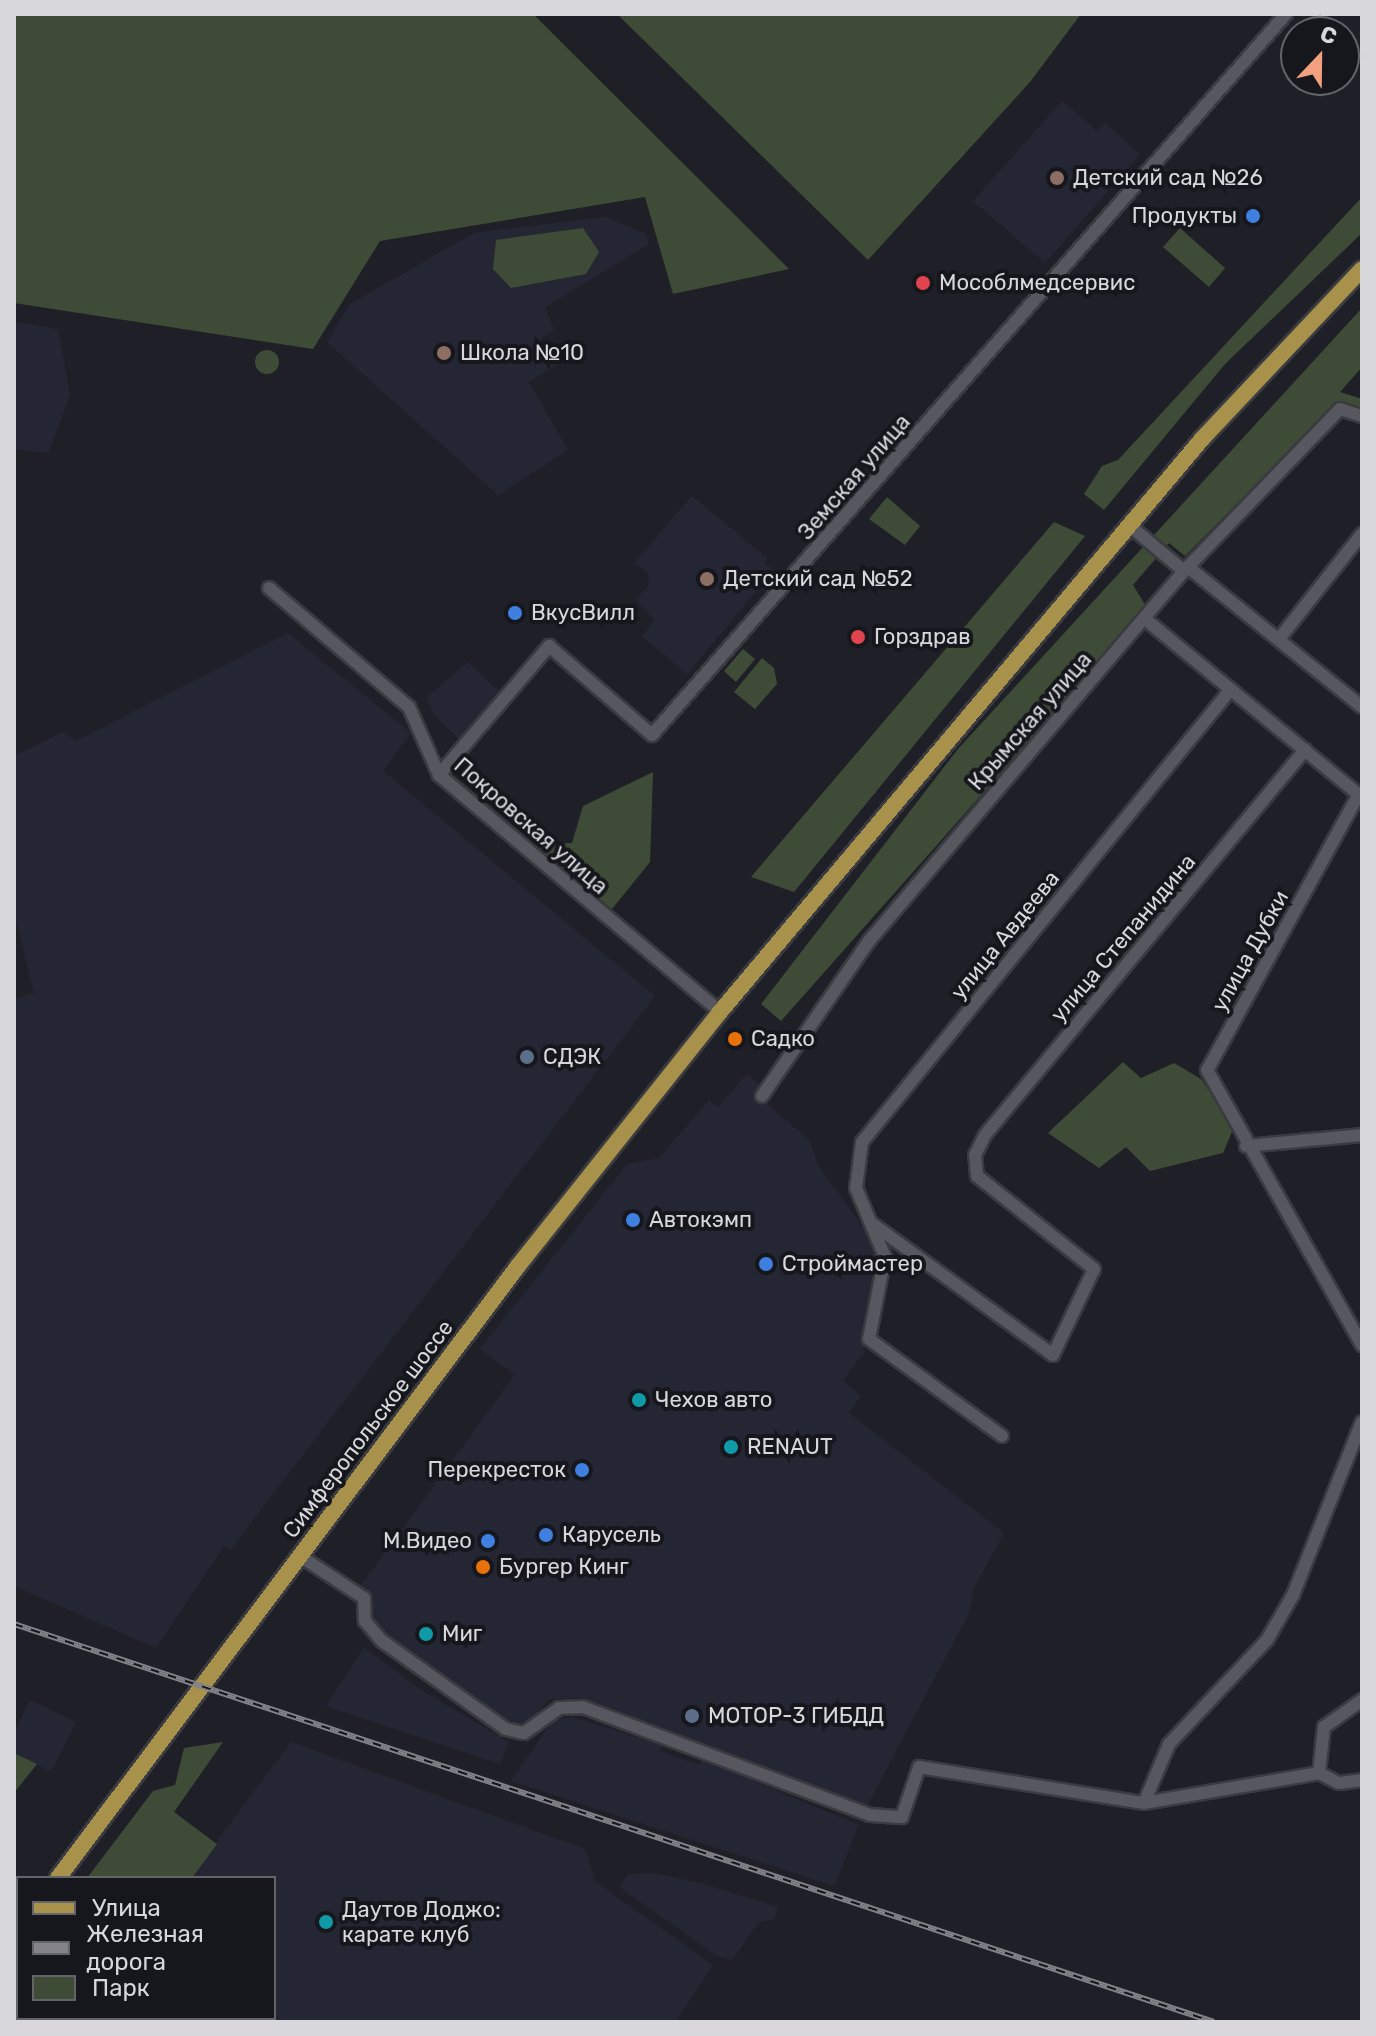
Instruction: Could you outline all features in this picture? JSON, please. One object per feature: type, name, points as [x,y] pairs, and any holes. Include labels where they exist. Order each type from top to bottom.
[{"type":"main road","name":"Симферопольское шоссе","points":[[60,1876],[518,1266],[720,1012],[1256,377],[1362,269]]},
{"type":"street","name":"Земская улица","points":[[439,775],[549,646],[652,735],[1286,14]]},
{"type":"street","name":"Крымская улица","points":[[762,1096],[869,941],[1186,569],[1340,409],[1362,416]]},
{"type":"street","points":[[1129,525],[1359,699]]},
{"type":"street","points":[[1279,639],[1362,534]]},
{"type":"street","name":"Покровская улица","points":[[269,588],[409,707],[439,775],[720,1012]]},
{"type":"street","points":[[1145,619],[1361,796]]},
{"type":"street","name":"улица Авдеева","points":[[1002,1436],[869,1339],[885,1257],[856,1188],[862,1142],[1231,689]]},
{"type":"street","name":"улица Степанидина","points":[[870,1222],[1053,1355],[1094,1269],[977,1176],[975,1155],[985,1135],[1305,750]]},
{"type":"street","name":"улица Дубки","points":[[1246,1146],[1242,1125],[1207,1070],[1361,796]]},
{"type":"street","points":[[1362,1135],[1246,1146],[1362,1345]]},
{"type":"street","points":[[1144,1803],[1169,1744],[1267,1640],[1286,1606],[1362,1422]]},
{"type":"street","points":[[300,1556],[364,1598],[365,1621],[382,1641],[506,1729],[524,1733],[559,1708],[583,1707],[870,1815],[902,1817],[919,1767],[1144,1803],[1319,1773],[1339,1783],[1362,1780]]},
{"type":"street","points":[[1319,1773],[1324,1727],[1362,1700]]},
{"type":"shaded area","name":"Детский сад №26","points":[[1062,101],[1097,131],[1105,123],[1140,154],[1045,263],[973,201]]},
{"type":"shaded area","name":"Школа №10","points":[[605,217],[646,234],[649,244],[545,307],[554,330],[540,339],[556,365],[529,382],[568,450],[498,495],[327,342],[350,304],[474,233]]},
{"type":"shaded area","points":[[14,322],[58,329],[70,396],[48,453],[14,449]]},
{"type":"shaded area","name":"Детский сад №52","points":[[692,496],[767,558],[764,563],[774,570],[687,674],[642,636],[655,620],[636,600],[649,585],[648,573],[634,563]]},
{"type":"shaded area","points":[[288,633],[411,733],[383,771],[655,996],[230,1550],[224,1546],[156,1648],[14,1586],[14,999],[34,993],[14,911],[14,756],[63,732],[76,741]]},
{"type":"shaded area","points":[[468,662],[499,691],[459,739],[433,714],[427,697]]},
{"type":"shaded area","points":[[747,1074],[761,1086],[759,1097],[810,1141],[818,1165],[875,1244],[874,1286],[861,1337],[865,1351],[843,1381],[861,1396],[849,1413],[1004,1533],[974,1588],[969,1613],[866,1808],[582,1698],[549,1699],[528,1724],[501,1726],[363,1615],[359,1588],[515,1375],[480,1349],[627,1164],[659,1158],[709,1100],[718,1107]]},
{"type":"shaded area","points":[[364,1647],[418,1688],[509,1742],[500,1764],[326,1706]]},
{"type":"shaded area","points":[[30,1700],[76,1722],[51,1772],[14,1753],[14,1734]]},
{"type":"shaded area","points":[[572,1717],[662,1745],[660,1751],[699,1765],[702,1759],[859,1825],[834,1886],[511,1781],[554,1719]]},
{"type":"shaded area","points":[[291,1742],[585,1849],[596,1882],[713,1965],[675,2022],[80,2022],[276,2020],[276,1876],[190,1876]]},
{"type":"shaded area","points":[[654,1873],[700,1883],[778,1907],[774,1919],[759,1922],[732,1960],[717,1956],[619,1887],[628,1874]]},
{"type":"green space","points":[[14,14],[533,14],[789,269],[673,294],[645,197],[380,241],[313,349],[14,303]]},
{"type":"green space","points":[[617,14],[1081,14],[1030,82],[868,260]]},
{"type":"green space","points":[[1362,197],[1362,233],[1225,364],[1104,510],[1084,494],[1102,466],[1118,460]]},
{"type":"green space","points":[[583,228],[599,252],[586,274],[511,288],[493,269],[496,240]]},
{"type":"green space","points":[[1180,228],[1225,268],[1209,287],[1163,247]]},
{"type":"green space","points":[[1362,308],[1362,367],[1340,392],[1362,399],[1362,413],[1334,406],[1185,556],[1169,543],[1133,585],[1147,608],[781,1021],[761,1004],[958,749]]},
{"type":"green space","points":[[267,350],[278,357],[279,362],[272,373],[267,374],[256,367],[255,362],[262,351]]},
{"type":"green space","points":[[887,497],[920,526],[905,545],[869,519]]},
{"type":"green space","points":[[1054,522],[1085,536],[794,892],[751,877]]},
{"type":"green space","points":[[743,649],[755,659],[736,682],[724,671]]},
{"type":"green space","points":[[762,658],[774,668],[777,684],[755,709],[734,692]]},
{"type":"green space","points":[[653,772],[650,862],[612,909],[535,845],[572,843],[583,806]]},
{"type":"green space","points":[[1123,1062],[1141,1078],[1174,1063],[1201,1079],[1234,1127],[1223,1153],[1150,1171],[1126,1147],[1099,1168],[1048,1133]]},
{"type":"green space","points":[[223,1742],[174,1812],[217,1844],[193,1876],[89,1876],[153,1791],[175,1785],[184,1748]]},
{"type":"green space","points":[[14,1753],[37,1764],[14,1793]]},
{"type":"green space","points":[[16,1996],[16,2020],[52,2020],[14,2022]]},
{"type":"railway","points":[[14,1624],[1214,2022]]},
{"type":"place","name":"Детский сад №26","points":[[1057,178]]},
{"type":"place","name":"Продукты","points":[[1253,216]]},
{"type":"place","name":"Мособлмедсервис","points":[[923,283]]},
{"type":"place","name":"Школа №10","points":[[444,353]]},
{"type":"place","name":"Детский сад №52","points":[[707,579]]},
{"type":"place","name":"ВкусВилл","points":[[515,613]]},
{"type":"place","name":"Горздрав","points":[[858,637]]},
{"type":"place","name":"Садко","points":[[735,1039]]},
{"type":"place","name":"СДЭК","points":[[527,1057]]},
{"type":"place","name":"Автокэмп","points":[[633,1220]]},
{"type":"place","name":"Строймастер","points":[[766,1264]]},
{"type":"place","name":"Чехов авто","points":[[639,1400]]},
{"type":"place","name":"RENAUT","points":[[731,1447]]},
{"type":"place","name":"Перекресток","points":[[582,1470]]},
{"type":"place","name":"Карусель","points":[[546,1535]]},
{"type":"place","name":"М.Видео","points":[[488,1541]]},
{"type":"place","name":"Бургер Кинг","points":[[483,1567]]},
{"type":"place","name":"Миг","points":[[426,1634]]},
{"type":"place","name":"МОТОР-3 ГИБДД","points":[[692,1716]]},
{"type":"place","name":"Даутов Доджо: карате клуб","points":[[326,1922]]}]
